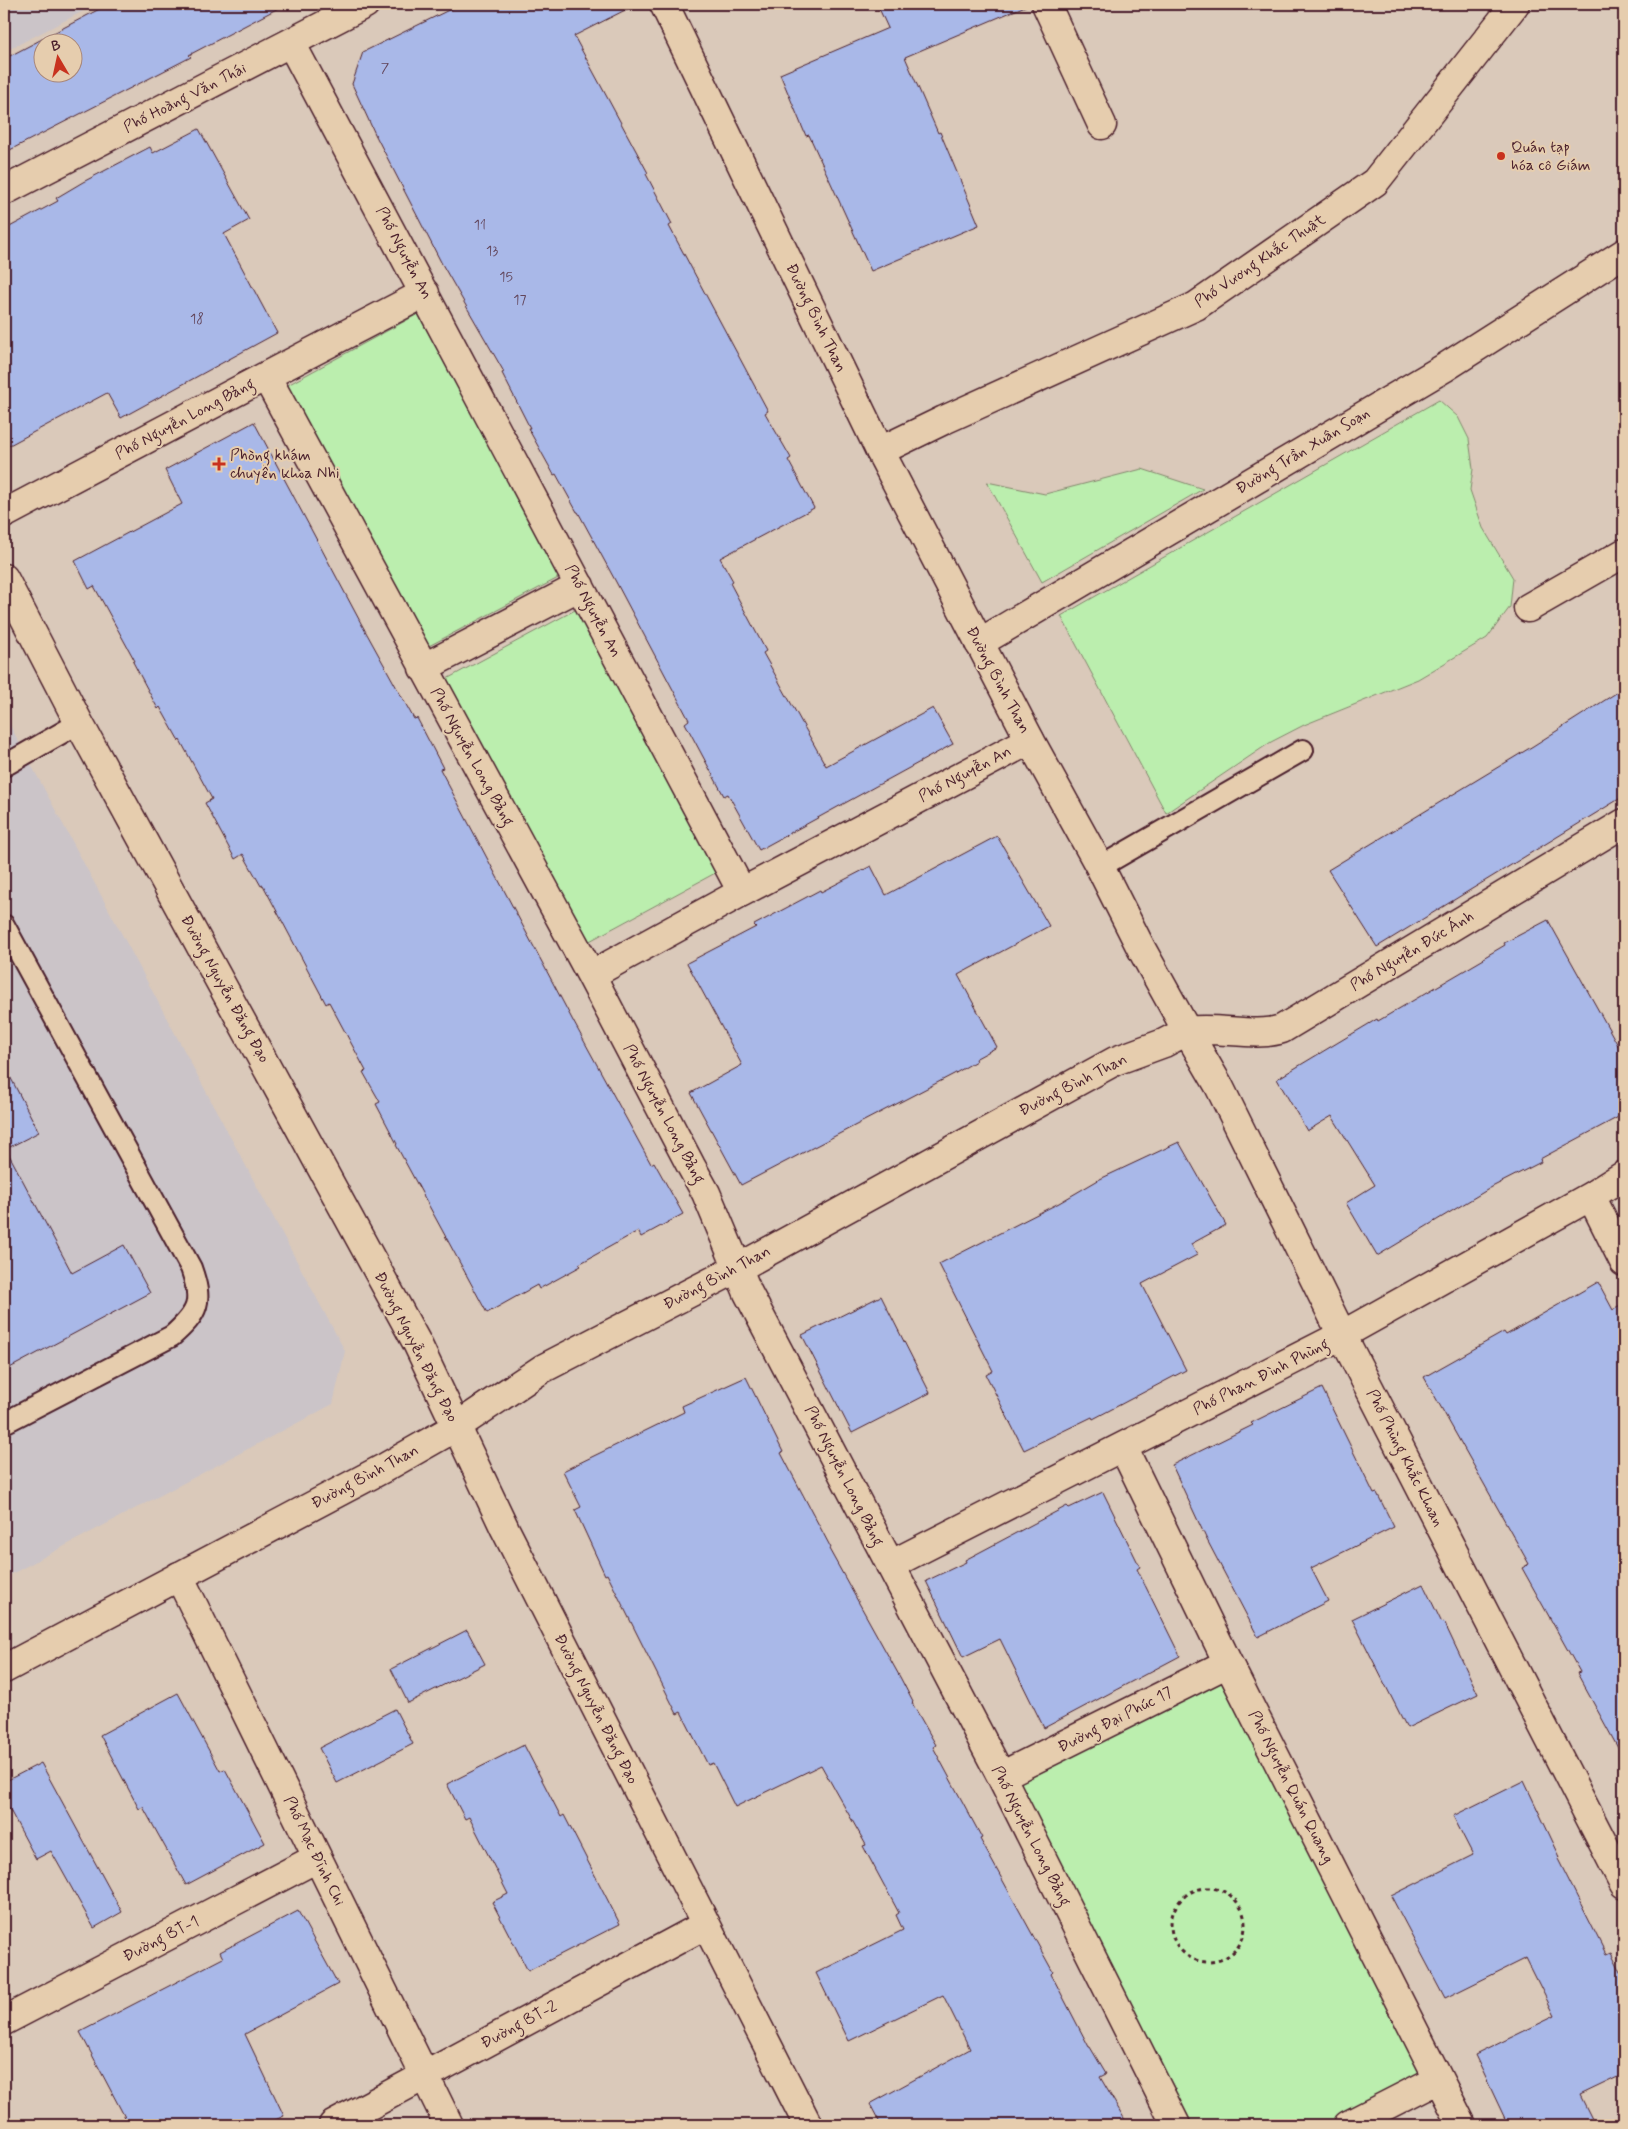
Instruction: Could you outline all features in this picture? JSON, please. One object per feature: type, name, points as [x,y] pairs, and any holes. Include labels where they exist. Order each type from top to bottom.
[{"type":"street","name":"Phố Hoàng Văn Thái","points":[[4,191],[365,4]]},
{"type":"street","name":"Đường Bình Than","points":[[4,1669],[384,1468],[456,1427],[542,1369],[738,1268],[1115,1061],[1164,1043],[1187,1031],[1141,948],[1100,866],[1030,740],[880,451],[664,4]]},
{"type":"street","points":[[1046,4],[1102,125]]},
{"type":"street","name":"Phố Vương Khắc Thuật","points":[[880,451],[927,427],[1196,306],[1375,182],[1515,4]]},
{"type":"street","name":"Phố Nguyễn An","points":[[291,43],[426,293],[742,892],[1030,740]]},
{"type":"street","name":"Đường Trần Xuân Soạn","points":[[979,643],[1444,368],[1624,253]]},
{"type":"street","points":[[266,376],[426,293]]},
{"type":"street","name":"Phố Nguyễn Long Bảng","points":[[4,514],[266,376],[591,975],[706,1193],[748,1293],[1001,1776],[1176,2125]]},
{"type":"street","points":[[1528,608],[1624,553]]},
{"type":"street","name":"Đường Nguyễn Đăng Đạo","points":[[4,578],[79,723],[417,1344],[504,1528],[808,2125]]},
{"type":"street","points":[[423,668],[580,586]]},
{"type":"street","name":"Phố Nguyễn Đức Ánh","points":[[1187,1031],[1211,1029],[1267,1032],[1282,1029],[1624,823]]},
{"type":"street","points":[[591,975],[742,892]]},
{"type":"street","name":"Phố Phùng Khắc Khoan","points":[[1187,1031],[1219,1086],[1342,1335],[1624,1884]]},
{"type":"street","name":"Phố Phan Đình Phùng","points":[[890,1565],[1342,1335],[1591,1196],[1624,1175]]},
{"type":"street","points":[[1591,1196],[1624,1262]]},
{"type":"street","name":"Phố Nguyễn Quán Quang","points":[[1123,1447],[1228,1663],[1462,2125]]},
{"type":"street","name":"Phố Mạc Đĩnh Chi","points":[[179,1576],[449,2125]]},
{"type":"street","name":"Đường Đại Phúc 17","points":[[1001,1776],[1228,1663]]},
{"type":"street","name":"Đường BT-1","points":[[4,2021],[318,1858]]},
{"type":"street","name":"Đường BT-2","points":[[333,2125],[705,1925]]},
{"type":"street","points":[[1348,2125],[1438,2079]]},
{"type":"lane","points":[[4,766],[79,723]]},
{"type":"lane","points":[[1100,866],[1303,750]]},
{"type":"lane","points":[[4,925],[191,1268],[198,1289],[196,1308],[186,1323],[172,1336],[4,1424]]},
{"type":"path","points":[[1210,1888],[1223,1891],[1233,1897],[1241,1907],[1246,1919],[1243,1938],[1233,1953],[1211,1963],[1199,1961],[1179,1949],[1173,1938],[1171,1926],[1172,1914],[1186,1895],[1198,1889],[1210,1888]]},
{"type":"shaded area","points":[[4,4],[97,4],[43,32],[32,32],[32,38],[4,52]]},
{"type":"shaded area","points":[[4,714],[345,1351],[333,1404],[4,1578]]},
{"type":"green space","points":[[418,314],[560,577],[425,648],[284,387]]},
{"type":"green space","points":[[1439,400],[1458,417],[1469,439],[1473,469],[1470,490],[1483,528],[1513,578],[1510,607],[1487,638],[1418,679],[1304,725],[1271,742],[1166,813],[1061,616]]},
{"type":"green space","points":[[1142,469],[1203,489],[1042,582],[987,482],[1045,494]]},
{"type":"green space","points":[[577,609],[719,871],[584,944],[443,681]]},
{"type":"green space","points":[[1228,1663],[1438,2079],[1348,2125],[1176,2125],[1001,1776]]},
{"type":"building","points":[[109,4],[286,4],[189,55],[191,57],[4,153],[4,59],[32,44],[32,82],[82,82],[82,32],[56,32]]},
{"type":"building","points":[[461,4],[637,4],[574,36],[648,173],[646,174],[672,224],[669,226],[768,411],[765,413],[791,458],[788,460],[814,508],[720,558],[733,581],[730,583],[766,651],[763,653],[826,766],[933,708],[953,744],[759,850],[728,794],[724,796],[685,723],[689,720],[616,582],[578,512],[556,474],[554,475],[528,428],[530,428],[502,373],[504,372],[442,264],[375,134],[352,84],[363,52]]},
{"type":"building","points":[[877,4],[1030,4],[905,57],[938,133],[940,132],[979,225],[871,271],[809,135],[806,136],[780,74],[888,28]]},
{"type":"building","points":[[199,129],[249,220],[224,234],[277,333],[121,418],[107,393],[4,448],[4,230],[58,201],[56,198],[83,182],[150,147],[153,153]]},
{"type":"building","points":[[254,422],[362,625],[414,719],[417,718],[443,768],[440,769],[572,1019],[651,1164],[654,1162],[683,1214],[641,1237],[638,1231],[539,1289],[537,1285],[487,1313],[396,1145],[376,1104],[380,1102],[363,1072],[366,1071],[329,1002],[326,1004],[263,885],[261,886],[243,854],[235,859],[205,803],[212,799],[180,740],[160,707],[158,709],[133,662],[135,661],[94,586],[89,589],[75,561],[182,504],[165,470]]},
{"type":"building","points":[[1624,688],[1624,796],[1377,947],[1328,870],[1533,746]]},
{"type":"building","points":[[997,836],[1049,926],[958,975],[997,1047],[975,1059],[976,1061],[954,1074],[741,1185],[691,1093],[742,1065],[687,963],[756,927],[754,925],[820,890],[821,892],[871,866],[886,895]]},
{"type":"building","points":[[1548,920],[1624,1056],[1624,1114],[1540,1159],[1541,1162],[1492,1187],[1377,1256],[1346,1203],[1375,1185],[1332,1116],[1307,1131],[1277,1079],[1377,1019],[1378,1021],[1484,959],[1505,945],[1504,943]]},
{"type":"building","points":[[4,1065],[39,1132],[6,1149],[72,1273],[124,1245],[150,1293],[4,1371]]},
{"type":"building","points":[[1179,1142],[1226,1225],[1191,1244],[1197,1255],[1142,1284],[1186,1370],[1093,1419],[1092,1417],[1024,1450],[986,1375],[993,1371],[939,1264],[1059,1203],[1100,1179]]},
{"type":"building","points":[[1598,1282],[1613,1310],[1624,1304],[1624,1759],[1577,1673],[1580,1672],[1522,1568],[1529,1564],[1424,1377],[1504,1332],[1506,1335]]},
{"type":"building","points":[[881,1296],[930,1393],[852,1433],[802,1335]]},
{"type":"building","points":[[746,1377],[783,1452],[781,1453],[831,1548],[829,1549],[936,1745],[933,1747],[982,1838],[980,1839],[1053,1972],[1051,1974],[1089,2047],[1106,2074],[1100,2077],[1128,2125],[881,2125],[870,2104],[970,2049],[943,1995],[849,2041],[816,1973],[903,1930],[896,1915],[899,1913],[863,1846],[866,1845],[821,1765],[735,1807],[713,1763],[708,1765],[681,1712],[677,1714],[607,1574],[605,1575],[575,1510],[581,1507],[563,1471],[684,1412],[682,1406]]},
{"type":"building","points":[[1322,1388],[1374,1494],[1377,1493],[1394,1527],[1311,1568],[1328,1601],[1258,1637],[1206,1538],[1172,1465]]},
{"type":"building","points":[[1103,1492],[1140,1567],[1137,1569],[1180,1656],[1044,1728],[1000,1639],[963,1657],[926,1581],[966,1562],[965,1560],[1067,1506],[1069,1508]]},
{"type":"building","points":[[1423,1584],[1442,1623],[1444,1622],[1478,1694],[1407,1728],[1352,1619]]},
{"type":"building","points":[[467,1630],[485,1664],[408,1703],[391,1669]]},
{"type":"building","points":[[178,1693],[220,1771],[225,1769],[265,1843],[186,1885],[143,1807],[139,1809],[100,1735]]},
{"type":"building","points":[[395,1709],[413,1744],[337,1783],[319,1748]]},
{"type":"building","points":[[524,1745],[561,1817],[564,1815],[620,1924],[528,1971],[492,1902],[508,1894],[469,1817],[465,1819],[447,1784]]},
{"type":"building","points":[[41,1763],[122,1912],[94,1928],[51,1851],[36,1859],[4,1799],[4,1782]]},
{"type":"building","points":[[1524,1781],[1560,1857],[1558,1859],[1606,1954],[1611,1952],[1624,1978],[1624,2074],[1580,2095],[1595,2125],[1508,2125],[1475,2055],[1555,2016],[1526,1958],[1445,1998],[1391,1896],[1473,1855],[1453,1816]]},
{"type":"building","points":[[298,1911],[338,1984],[245,2034],[284,2116],[264,2125],[129,2125],[80,2032],[223,1958],[220,1952]]},
{"type":"place","name":"Quán tạp hóa cô Giám","points":[[1501,156]]},
{"type":"place","name":"Phòng khám chuyên khoa Nhi","points":[[219,464]]}]
